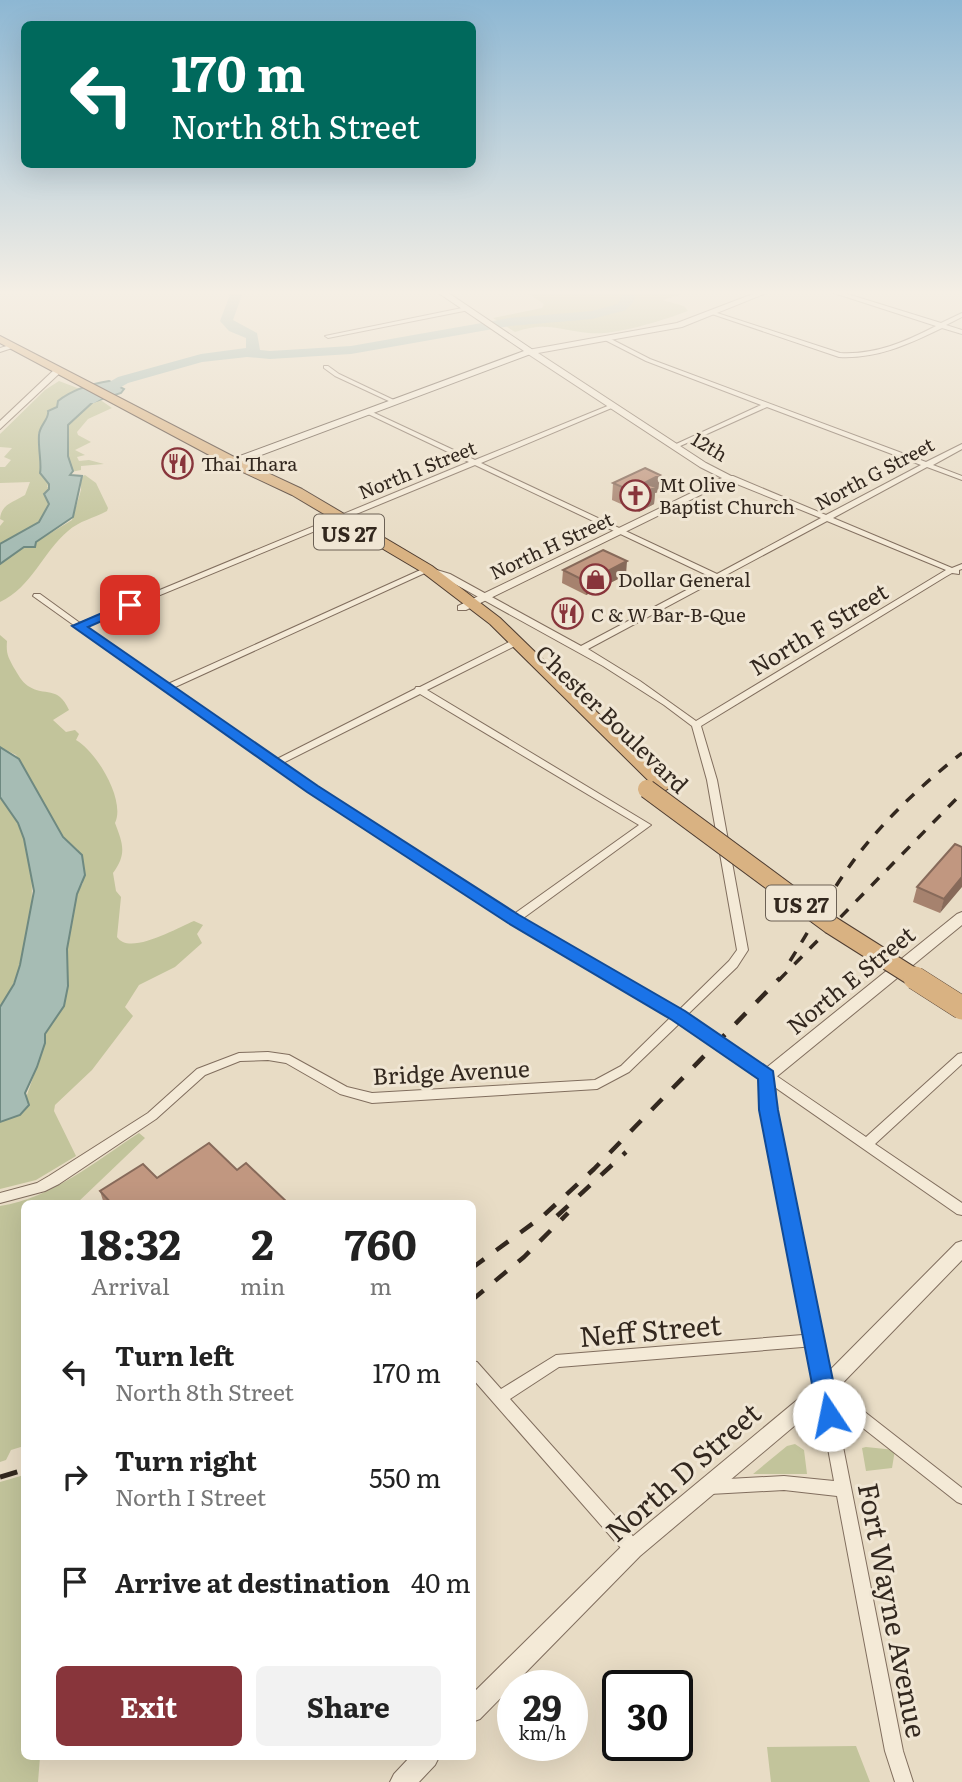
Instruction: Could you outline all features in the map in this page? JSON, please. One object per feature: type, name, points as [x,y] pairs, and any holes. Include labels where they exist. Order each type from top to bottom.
[{"type":"highway","name":"Chester Boulevard","points":[[69,375],[233,462],[286,497],[336,520],[472,602],[511,644],[700,830],[831,925],[962,993]]},
{"type":"highway","name":"Chester Boulevard","points":[[904,965],[962,1008]]},
{"type":"main road","points":[[233,462],[468,375]]},
{"type":"street","points":[[0,426],[59,375]]},
{"type":"street","points":[[337,375],[396,402]]},
{"type":"street","name":"12th","points":[[566,375],[703,465],[730,478]]},
{"type":"street","points":[[689,375],[962,478]]},
{"type":"street","points":[[676,446],[766,405]]},
{"type":"street","name":"North I Street","points":[[79,626],[612,406]]},
{"type":"street","points":[[368,412],[717,577]]},
{"type":"street","name":"North G Street","points":[[580,650],[962,446]]},
{"type":"street","points":[[730,478],[959,570]]},
{"type":"street","name":"North H Street","points":[[472,602],[730,478]]},
{"type":"street","name":"North F Street","points":[[696,726],[959,570]]},
{"type":"street","points":[[167,688],[422,571]]},
{"type":"street","points":[[37,596],[274,764],[514,919],[679,1016],[962,1210]]},
{"type":"street","name":"Chester Boulevard","points":[[472,602],[580,650],[643,687],[696,726]]},
{"type":"street","points":[[274,764],[511,644]]},
{"type":"street","points":[[419,689],[646,825],[514,919]]},
{"type":"street","points":[[679,1016],[733,964],[743,950],[712,780],[696,726]]},
{"type":"street","name":"North E Street","points":[[767,1076],[962,917]]},
{"type":"street","name":"Bridge Avenue","points":[[0,1198],[40,1187],[54,1180],[152,1116],[201,1072],[239,1057],[268,1056],[289,1059],[344,1091],[372,1098],[597,1084],[625,1069],[679,1016]]},
{"type":"street","points":[[867,1144],[962,1057]]},
{"type":"street","name":"Fort Wayne Avenue","points":[[767,1076],[769,1110],[894,1751],[904,1782]]},
{"type":"street","name":"North D Street","points":[[476,1708],[634,1549],[824,1389],[962,1248]]},
{"type":"street","name":"Neff Street","points":[[500,1398],[556,1361],[814,1340]]},
{"type":"street","points":[[476,1371],[634,1549]]},
{"type":"street","points":[[824,1389],[962,1497]]},
{"type":"street","points":[[708,1487],[784,1483],[843,1489]]},
{"type":"street","points":[[402,1782],[424,1760]]},
{"type":"green space","points":[[59,381],[80,389],[66,396],[57,407],[48,411],[39,433],[41,473],[50,484],[44,493],[49,504],[41,521],[0,544],[0,526],[4,521],[0,519],[1,514],[9,504],[25,495],[30,482],[0,483],[0,467],[5,467],[11,460],[4,457],[12,448],[0,447],[0,434],[45,390]]},
{"type":"green space","points":[[99,399],[112,408],[88,419],[77,432],[91,442],[75,450],[85,455],[77,457],[79,461],[89,460],[104,464],[81,466],[81,470],[71,472],[73,470],[68,456],[68,425],[81,411]]},
{"type":"green space","points":[[85,475],[96,483],[107,511],[68,531],[29,579],[11,596],[0,602],[0,564],[24,547],[35,547],[36,542],[72,520],[81,490],[81,477]]},
{"type":"green space","points":[[0,635],[7,641],[9,658],[23,682],[34,689],[56,694],[65,702],[69,710],[53,720],[66,732],[75,730],[79,734],[76,740],[92,754],[113,790],[117,813],[115,823],[122,849],[113,873],[116,891],[121,897],[117,937],[132,944],[154,939],[194,921],[203,925],[197,934],[202,943],[175,967],[139,985],[125,1007],[133,1016],[92,1070],[55,1105],[54,1111],[76,1156],[36,1180],[0,1189],[0,1122],[20,1115],[45,1043],[45,1034],[64,1006],[68,986],[67,950],[77,894],[83,883],[78,850],[63,837],[16,755],[0,747]]},
{"type":"green space","points":[[0,797],[18,824],[26,844],[32,891],[26,943],[20,967],[0,1007]]},
{"type":"green space","points":[[139,1133],[145,1138],[80,1200],[24,1200],[55,1187]]},
{"type":"green space","points":[[21,1201],[21,1447],[11,1450],[6,1460],[0,1462],[0,1206]]},
{"type":"green space","points":[[795,1444],[804,1450],[807,1474],[753,1474],[787,1446]]},
{"type":"green space","points":[[862,1448],[895,1450],[892,1468],[866,1471]]},
{"type":"green space","points":[[21,1476],[21,1760],[40,1760],[38,1782],[0,1782],[0,1482]]},
{"type":"green space","points":[[856,1746],[870,1782],[771,1782],[767,1747]]},
{"type":"water","points":[[109,381],[124,389],[121,393],[93,402],[68,425],[68,456],[73,471],[70,475],[82,476],[73,517],[36,542],[35,547],[24,547],[0,564],[0,544],[39,522],[49,504],[44,494],[49,489],[49,484],[40,473],[39,440],[39,432],[48,411],[57,407],[58,401],[70,393]]},
{"type":"water","points":[[0,747],[19,759],[63,837],[82,855],[85,875],[77,894],[67,949],[68,986],[64,1006],[45,1034],[45,1043],[37,1067],[25,1093],[29,1105],[20,1115],[0,1122],[0,1007],[14,984],[20,965],[34,891],[24,839],[18,823],[0,797]]},
{"type":"building","points":[[645,468],[660,475],[644,483],[656,487],[640,495],[613,483]]},
{"type":"building","points":[[603,550],[627,561],[587,582],[563,570]]},
{"type":"building","points":[[955,844],[962,847],[962,877],[944,899],[917,887]]},
{"type":"building","points":[[209,1143],[237,1170],[246,1163],[285,1200],[108,1200],[100,1191],[143,1164],[157,1178]]},
{"type":"waterway","points":[[89,400],[123,380],[140,375]]},
{"type":"railway","points":[[790,961],[857,856],[906,801],[962,753]]},
{"type":"railway","points":[[779,980],[962,793]]},
{"type":"railway","points":[[476,1265],[543,1216],[594,1169],[780,978]]},
{"type":"railway","points":[[557,1216],[626,1152]]},
{"type":"railway","points":[[476,1297],[524,1257],[568,1213]]},
{"type":"railway","points":[[0,1477],[21,1471]]},
{"type":"place","name":"Thai Thara","points":[[178,463]]},
{"type":"place","name":"Mt Olive Baptist Church","points":[[636,495]]},
{"type":"place","name":"Dollar General","points":[[595,579]]},
{"type":"place","name":"C & W Bar-B-Que","points":[[568,614]]},
{"type":"route","points":[[130,605],[79,626],[312,789],[514,919],[679,1016],[767,1076],[769,1110],[829,1415]]}]
